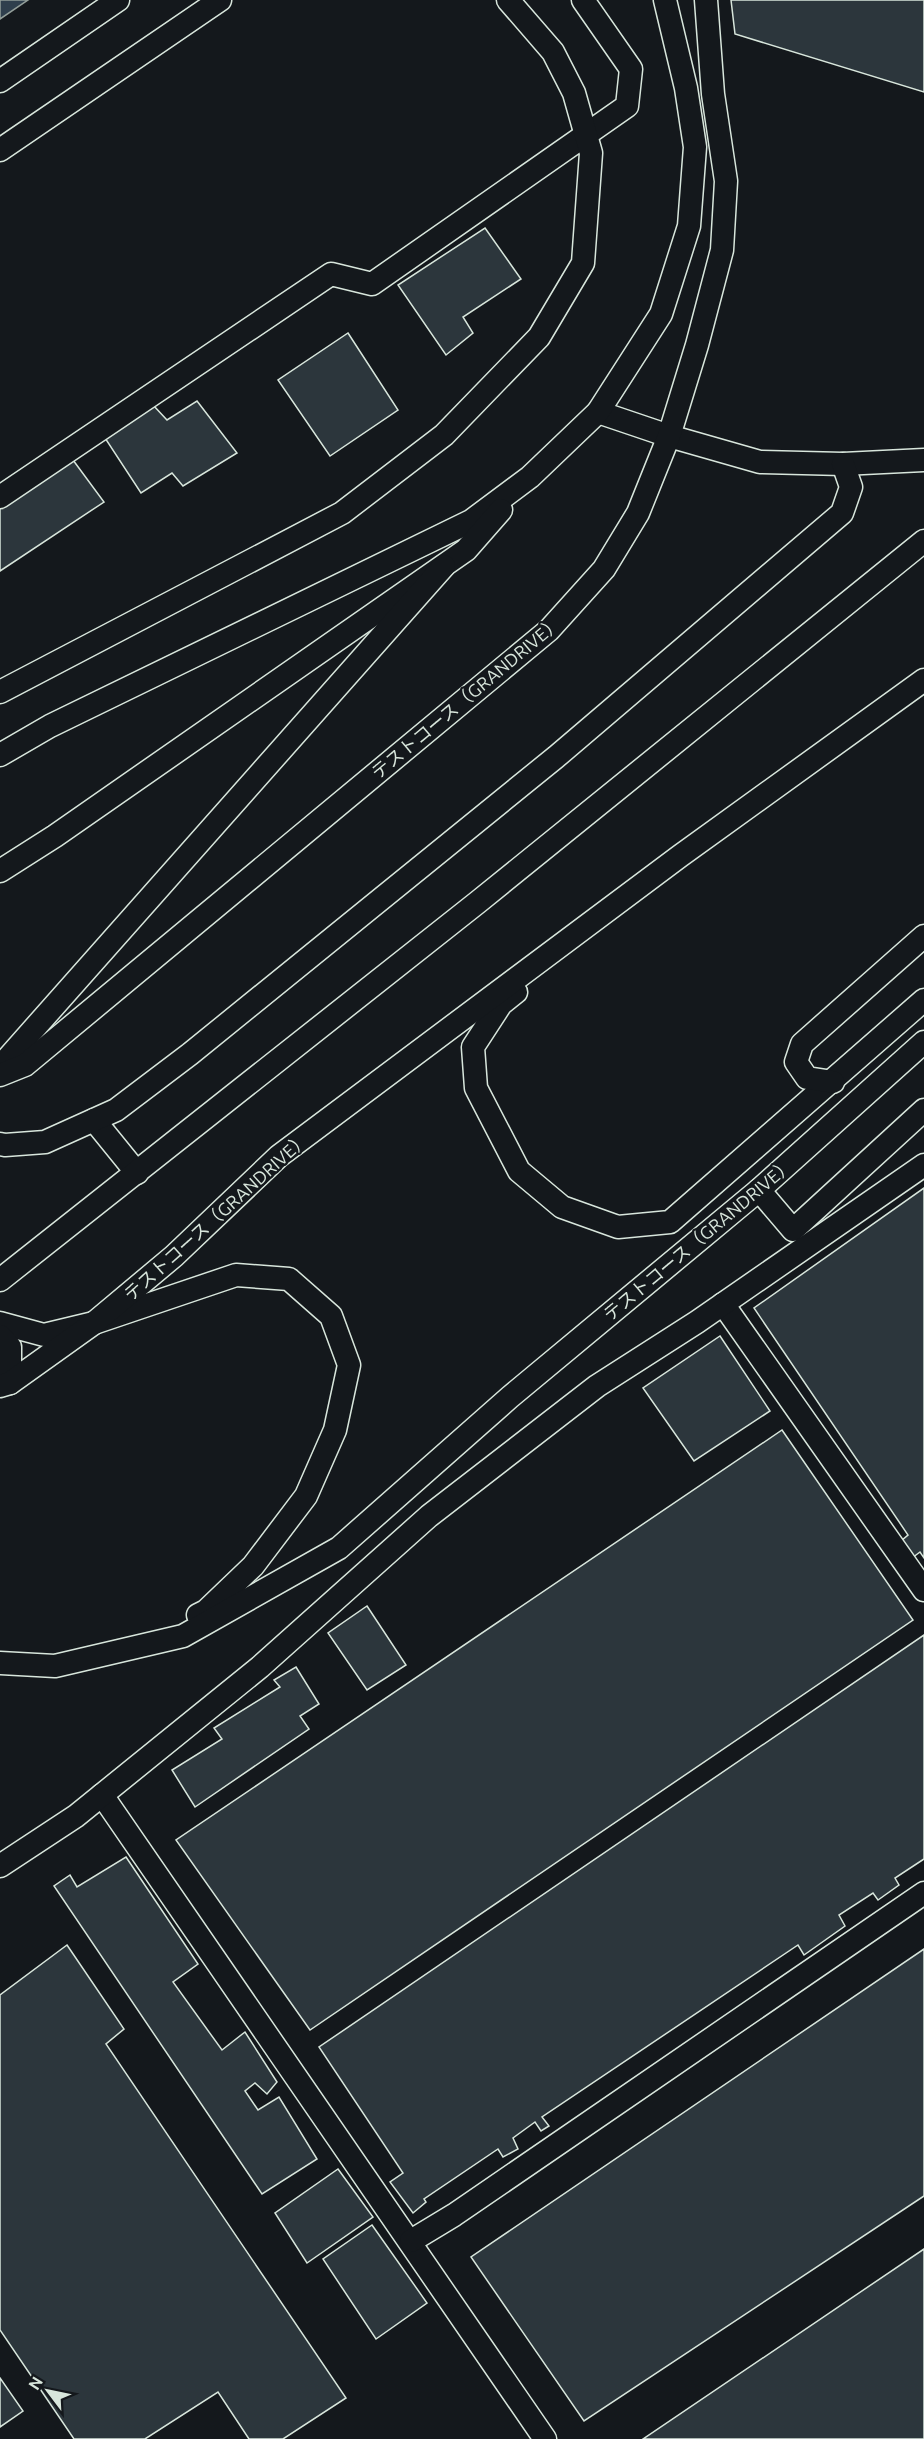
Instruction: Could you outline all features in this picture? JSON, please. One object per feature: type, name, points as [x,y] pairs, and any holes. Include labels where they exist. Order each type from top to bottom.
[{"type":"lane","points":[[0,81],[118,0]]},
{"type":"lane","points":[[0,150],[219,0]]},
{"type":"lane","points":[[0,693],[342,513],[444,435],[539,337],[583,263],[591,153],[574,93],[553,52],[508,0]]},
{"type":"lane","points":[[0,497],[331,274],[372,284],[627,106],[631,69],[583,0]]},
{"type":"lane","points":[[0,871],[55,836],[466,550],[530,477],[598,412],[661,314],[690,226],[695,147],[686,88],[665,0]]},
{"type":"lane","name":"テストコース（GRANDRIVE）","points":[[0,1076],[25,1065],[549,630],[604,569],[638,513],[669,436],[697,345],[722,250],[726,181],[713,94],[706,0]]},
{"type":"lane","points":[[598,412],[669,436],[760,462],[843,465],[924,460]]},
{"type":"lane","points":[[0,1143],[6,1145],[45,1142],[116,1110],[190,1054],[556,757],[842,513],[851,487],[843,465]]},
{"type":"lane","points":[[0,755],[50,726],[471,520],[530,477]]},
{"type":"lane","points":[[0,1280],[478,902],[924,541]]},
{"type":"lane","points":[[0,1067],[444,566]]},
{"type":"lane","name":"テストコース（GRANDRIVE）","points":[[3,1384],[94,1323],[174,1256],[279,1155],[680,856],[924,680]]},
{"type":"lane","points":[[680,856],[501,1004],[473,1047],[476,1088],[519,1171],[562,1207],[618,1227],[670,1221],[833,1082],[924,1000]]},
{"type":"lane","points":[[833,1082],[807,1078],[796,1062],[802,1044],[924,936]]},
{"type":"lane","name":"テストコース（GRANDRIVE）","points":[[0,1663],[55,1666],[183,1636],[339,1548],[510,1397],[759,1190],[924,1042]]},
{"type":"lane","points":[[759,1190],[793,1230],[924,1110]]},
{"type":"lane","points":[[94,1120],[137,1173]]},
{"type":"lane","points":[[0,1866],[76,1816],[260,1667],[429,1516],[597,1386],[723,1304],[924,1165]]},
{"type":"lane","points":[[0,1323],[44,1335],[94,1323],[236,1275],[289,1279],[331,1316],[349,1365],[335,1430],[306,1496],[253,1566],[206,1611],[123,1650]]},
{"type":"lane","points":[[723,1304],[924,1590]]},
{"type":"lane","points":[[0,1336],[10,1347],[3,1384]]},
{"type":"lane","points":[[102,1794],[545,2439]]},
{"type":"lane","points":[[411,2241],[454,2215],[924,1893]]},
{"type":"water","points":[[0,0],[28,0],[0,19]]},
{"type":"building","points":[[731,0],[924,0],[924,92],[735,34]]},
{"type":"building","points":[[485,228],[521,279],[463,317],[473,333],[446,355],[398,285]]},
{"type":"building","points":[[348,333],[398,410],[330,456],[278,380]]},
{"type":"building","points":[[197,401],[237,453],[183,486],[172,473],[141,493],[105,438],[153,405],[167,420]]},
{"type":"building","points":[[73,460],[104,502],[0,571],[0,509]]},
{"type":"building","points":[[924,1188],[924,1558],[920,1552],[912,1558],[901,1541],[908,1535],[754,1308]]},
{"type":"building","points":[[720,1336],[770,1411],[694,1461],[643,1388]]},
{"type":"building","points":[[782,1430],[913,1620],[310,2030],[176,1840]]},
{"type":"building","points":[[367,1606],[406,1665],[367,1690],[328,1633]]},
{"type":"building","points":[[924,1635],[924,1859],[895,1878],[899,1885],[878,1900],[873,1893],[839,1915],[845,1926],[804,1955],[798,1945],[542,2117],[549,2126],[541,2131],[535,2122],[513,2138],[518,2149],[503,2157],[498,2149],[424,2199],[426,2202],[413,2213],[390,2182],[403,2173],[319,2047]]},
{"type":"building","points":[[296,1667],[319,1704],[300,1716],[309,1729],[195,1807],[172,1770],[222,1739],[214,1728],[280,1687],[274,1680]]},
{"type":"building","points":[[126,1857],[198,1964],[173,1982],[222,2050],[245,2032],[277,2082],[267,2094],[255,2083],[245,2091],[258,2110],[279,2097],[317,2159],[262,2194],[54,1886],[70,1875],[77,1887]]},
{"type":"building","points":[[67,1945],[124,2029],[106,2044],[346,2398],[283,2439],[249,2439],[218,2392],[145,2439],[74,2439],[0,2330],[0,1995]]},
{"type":"building","points":[[924,1949],[924,2196],[584,2421],[471,2257]]},
{"type":"building","points":[[338,2169],[373,2217],[307,2263],[275,2213]]},
{"type":"building","points":[[372,2225],[427,2303],[376,2339],[323,2259]]},
{"type":"building","points":[[924,2249],[924,2439],[643,2439]]},
{"type":"building","points":[[0,2378],[23,2411],[0,2427]]}]
